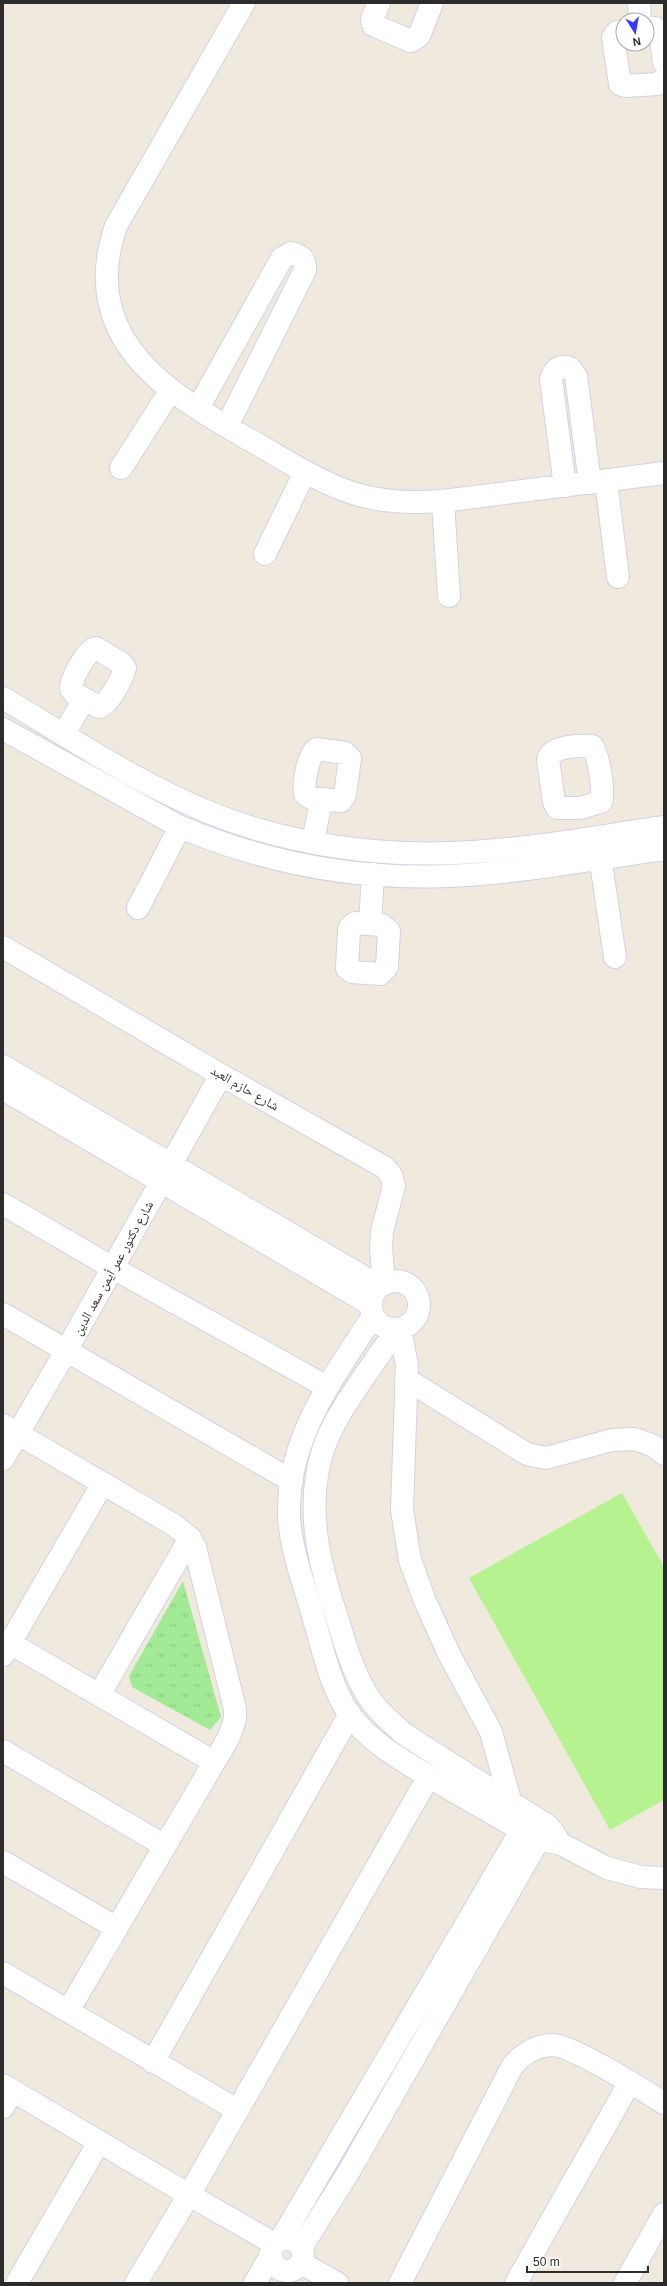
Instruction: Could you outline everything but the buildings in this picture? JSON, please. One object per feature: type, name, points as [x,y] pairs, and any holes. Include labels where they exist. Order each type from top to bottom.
[{"type":"street","points":[[244,3],[116,226],[109,245],[106,265],[106,285],[116,324],[126,342],[149,371],[171,390],[198,408],[305,472],[339,488],[381,500],[417,502],[444,501],[664,473]]},
{"type":"street","points":[[379,3],[372,19],[373,25],[411,41],[419,36],[432,3]]},
{"type":"street","points":[[655,28],[660,32],[664,62]]},
{"type":"street","points":[[615,34],[613,37],[615,50]]},
{"type":"street","points":[[615,52],[620,84],[625,86],[658,84],[664,79]]},
{"type":"street","points":[[198,408],[282,258],[291,253],[301,256],[304,260],[305,270],[227,426]]},
{"type":"street","points":[[565,486],[551,379],[556,369],[561,367],[570,368],[576,376],[618,577]]},
{"type":"street","points":[[121,468],[171,390]]},
{"type":"street","points":[[265,554],[305,472]]},
{"type":"street","points":[[444,501],[449,596]]},
{"type":"street","points":[[3,698],[149,784],[185,802],[242,824],[313,843],[373,852],[441,854],[508,849],[664,827]]},
{"type":"street","points":[[64,734],[84,699]]},
{"type":"street","points":[[3,729],[180,827],[204,837],[263,856],[324,869],[417,877],[479,874],[664,849]]},
{"type":"street","points":[[313,843],[321,800]]},
{"type":"street","points":[[580,808],[600,858],[615,957]]},
{"type":"street","points":[[138,908],[180,827]]},
{"type":"street","points":[[370,924],[373,874]]},
{"type":"street","name":"شارع حازم العبد","points":[[3,947],[221,1075],[384,1167],[392,1175],[394,1186],[385,1214],[377,1298]]},
{"type":"street","points":[[3,1066],[166,1173],[377,1298]]},
{"type":"street","name":"شارع دكتور عمر أيمن سعد الدين","points":[[3,1459],[10,1430],[66,1351],[221,1075]]},
{"type":"street","points":[[3,1089],[166,1173]]},
{"type":"street","points":[[3,1204],[113,1268],[327,1387]]},
{"type":"street","points":[[539,1830],[511,1804],[404,1734],[372,1701],[360,1682],[345,1643],[319,1560],[314,1528],[314,1502],[323,1450],[333,1425],[399,1329],[414,1320],[419,1304],[417,1296],[406,1283],[398,1281],[377,1298],[327,1387],[304,1432],[292,1481],[289,1516],[294,1550],[334,1684],[350,1714],[374,1738],[400,1759],[429,1776],[539,1830],[607,1868],[641,1877],[664,1878]]},
{"type":"street","points":[[377,1298],[379,1324],[388,1328],[399,1329]]},
{"type":"street","points":[[3,1314],[292,1481]]},
{"type":"street","points":[[399,1329],[406,1358],[402,1510],[410,1560],[425,1601],[449,1654],[491,1732],[511,1804]]},
{"type":"street","points":[[406,1379],[527,1454],[546,1458],[612,1440],[635,1439],[654,1446],[664,1454]]},
{"type":"street","points":[[10,1430],[183,1530],[190,1538],[195,1547],[235,1709],[233,1728],[68,2011]]},
{"type":"street","points":[[103,1483],[6,1649],[99,1695],[214,1762]]},
{"type":"street","points":[[99,1695],[190,1538]]},
{"type":"street","points":[[153,2062],[350,1714]]},
{"type":"street","points":[[3,1751],[165,1846]]},
{"type":"street","points":[[136,2283],[429,1776]]},
{"type":"street","points":[[255,2283],[276,2246],[539,1830]]},
{"type":"street","points":[[294,2266],[348,2173],[539,1830]]},
{"type":"street","points":[[3,1862],[116,1928]]},
{"type":"street","points":[[3,1973],[237,2110]]},
{"type":"street","points":[[400,2283],[513,2065],[526,2052],[544,2045],[564,2047],[630,2082],[664,2103]]},
{"type":"street","points":[[516,2283],[630,2082]]},
{"type":"street","points":[[6,2095],[99,2142],[276,2246]]},
{"type":"street","points":[[16,2283],[99,2142]]},
{"type":"street","points":[[625,2283],[664,2214]]},
{"type":"street","points":[[276,2246],[292,2240],[294,2266]]},
{"type":"street","points":[[276,2246],[272,2261],[280,2269],[294,2266],[336,2283]]},
{"type":"green space","points":[[622,1493],[664,1567],[664,1800],[610,1830],[469,1578]]},
{"type":"green space","points":[[183,1581],[221,1717],[210,1730],[132,1687],[129,1676]]}]
